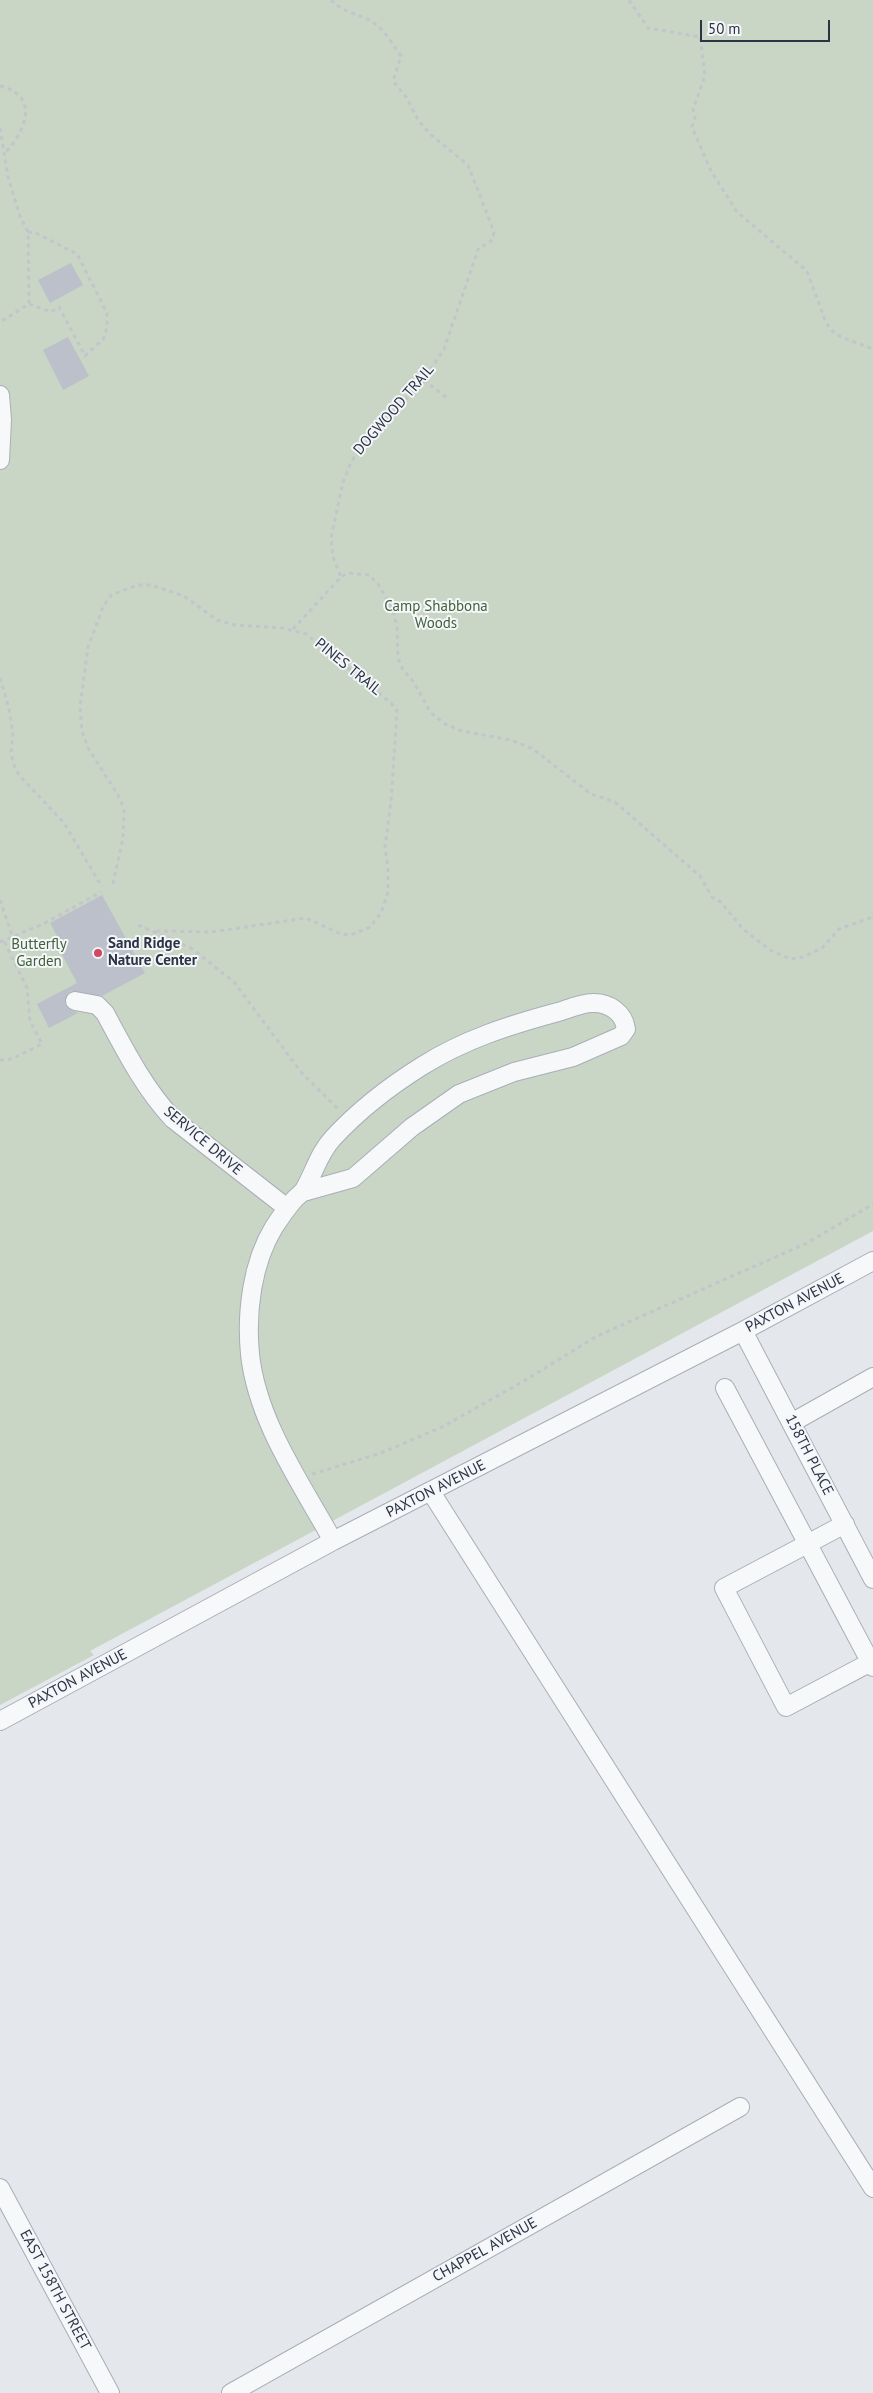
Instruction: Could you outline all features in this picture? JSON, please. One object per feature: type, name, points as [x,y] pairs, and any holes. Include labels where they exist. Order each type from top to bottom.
[{"type":"street","points":[[0,395],[2,420],[0,460]]},
{"type":"street","name":"SERVICE DRIVE","points":[[75,1001],[96,1005],[105,1013],[141,1079],[158,1103],[173,1119],[287,1208]]},
{"type":"street","points":[[303,1192],[353,1178],[412,1127],[459,1094],[514,1072],[573,1057],[621,1036],[626,1029],[620,1012],[593,1002],[480,1035],[422,1066],[350,1121],[330,1140],[319,1157],[303,1192],[287,1208],[273,1229],[252,1286],[249,1318],[250,1352],[254,1381],[264,1409],[333,1541]]},
{"type":"street","name":"PAXTON AVENUE","points":[[0,1721],[333,1541],[743,1331],[873,1262]]},
{"type":"street","name":"158TH PLACE","points":[[743,1331],[793,1422],[873,1579]]},
{"type":"street","points":[[793,1422],[873,1377]]},
{"type":"street","points":[[725,1388],[808,1544],[872,1665],[786,1707],[724,1588],[808,1544],[845,1524]]},
{"type":"street","points":[[431,1492],[873,2188]]},
{"type":"street","name":"CHAPPEL AVENUE","points":[[231,2393],[740,2107]]},
{"type":"street","name":"EAST 158TH STREET","points":[[0,2188],[110,2393]]},
{"type":"path","name":"DOGWOOD TRAIL","points":[[331,0],[340,10],[359,16],[379,27],[401,56],[393,81],[406,98],[418,120],[430,134],[468,165],[494,232],[494,240],[480,247],[460,298],[444,349],[424,380],[385,421],[351,462],[343,482],[331,538],[333,557],[341,577]]},
{"type":"path","points":[[629,0],[648,28],[700,37],[705,76],[693,109],[695,118],[692,127],[719,186],[737,212],[807,271],[825,320],[831,330],[841,337],[873,349]]},
{"type":"path","points":[[0,86],[16,94],[24,103],[26,115],[17,140],[4,153]]},
{"type":"path","points":[[0,128],[10,185],[20,216],[28,232],[29,304]]},
{"type":"path","points":[[28,232],[36,233],[77,254],[106,313],[107,327],[104,338],[85,356],[59,307],[51,312],[29,304]]},
{"type":"path","points":[[0,322],[29,304]]},
{"type":"path","points":[[424,380],[446,397]]},
{"type":"path","points":[[293,629],[341,577],[348,573],[359,572],[369,575],[378,584],[393,610],[397,628],[398,658],[403,670],[413,681],[431,713],[438,719],[462,731],[511,740],[533,749],[591,794],[615,802],[700,876],[712,897],[722,902],[743,929],[770,950],[790,959],[803,957],[822,948],[839,929],[870,918],[873,913]]},
{"type":"path","name":"PINES TRAIL","points":[[113,884],[123,838],[124,809],[88,748],[82,731],[80,707],[88,647],[111,595],[122,589],[138,585],[151,585],[184,596],[217,620],[235,625],[293,629],[306,634],[382,694],[397,710],[391,802],[385,847],[388,867],[388,892],[381,913],[370,927],[352,935],[340,934],[306,918],[212,932],[156,931]]},
{"type":"path","points":[[0,678],[9,708],[13,735],[11,752],[13,763],[19,775],[64,824],[102,887]]},
{"type":"path","points":[[0,1060],[12,1059],[42,1044],[30,1021],[27,988],[2,941],[13,938],[101,892]]},
{"type":"path","points":[[0,900],[13,938]]},
{"type":"path","points":[[138,925],[156,931],[191,948],[234,982],[301,1072],[350,1121]]},
{"type":"path","points":[[300,1480],[316,1472],[381,1454],[442,1427],[524,1381],[597,1336],[807,1243],[873,1204]]},
{"type":"green space","name":"Camp Shabbona Woods","points":[[0,0],[873,0],[873,1231],[90,1651],[94,1655],[0,1705]]},
{"type":"building","points":[[71,263],[83,285],[50,303],[38,280]]},
{"type":"building","points":[[68,337],[89,376],[63,390],[43,350]]},
{"type":"building","name":"Sand Ridge Nature Center","points":[[102,895],[145,973],[102,996],[71,991],[67,995],[65,1004],[69,1009],[78,1013],[49,1028],[37,1004],[77,983],[57,945],[61,943],[50,923]]},
{"type":"place","name":"Sand Ridge Nature Center","points":[[98,953]]},
{"type":"park label","name":"Butterfly Garden","points":[[39,954]]}]
